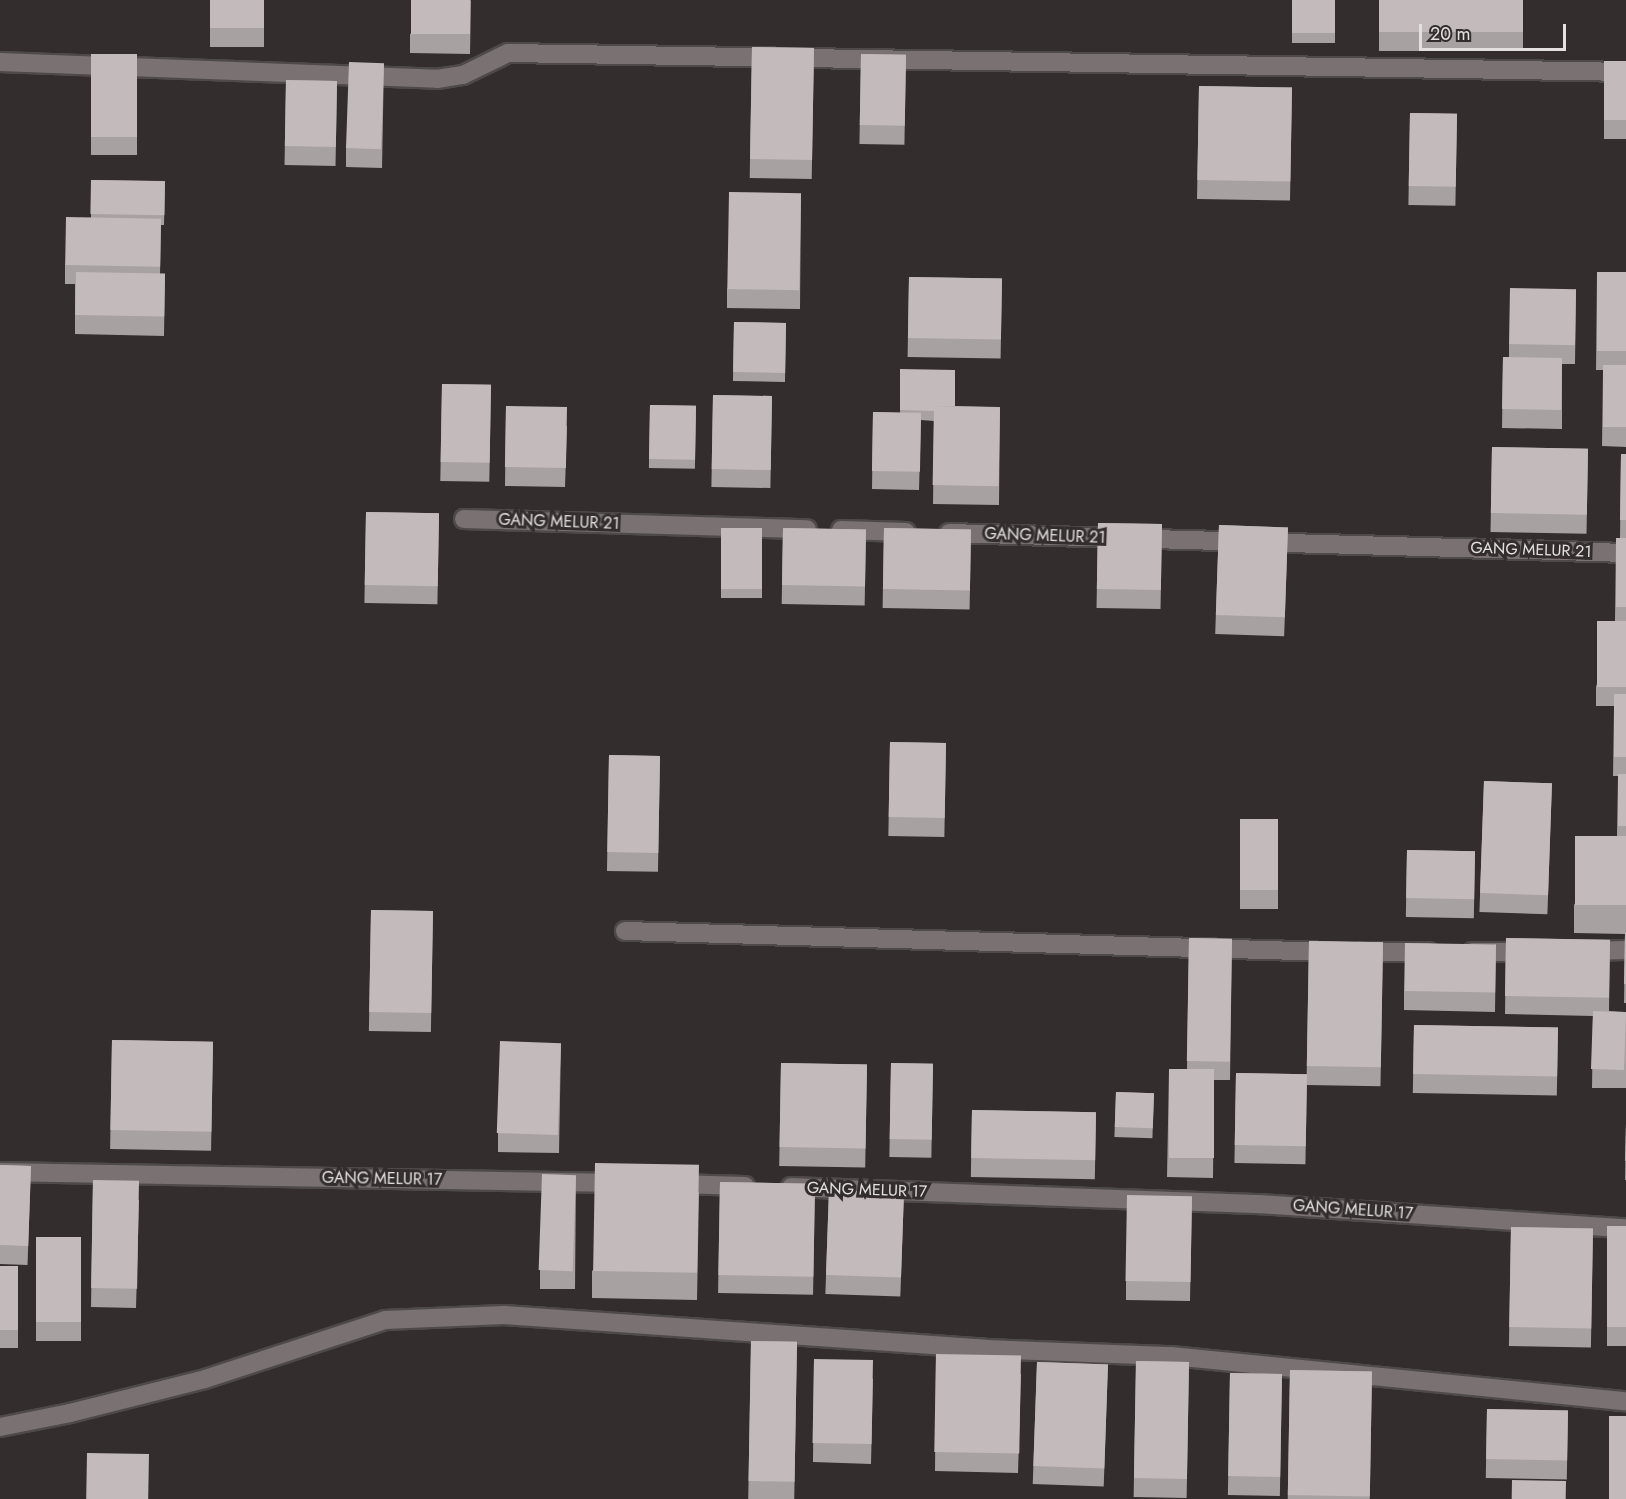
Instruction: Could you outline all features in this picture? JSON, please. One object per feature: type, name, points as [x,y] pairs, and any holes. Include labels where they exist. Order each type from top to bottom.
[{"type":"street","points":[[0,62],[437,78],[463,75],[508,53],[1626,72]]},
{"type":"street","name":"GANG MELUR 21","points":[[464,519],[1626,553]]},
{"type":"street","points":[[625,931],[1260,952],[1549,951]]},
{"type":"street","points":[[1571,951],[1626,950]]},
{"type":"street","name":"GANG MELUR 17","points":[[0,1172],[636,1184]]},
{"type":"street","name":"GANG MELUR 17","points":[[660,1184],[1260,1204],[1626,1228]]},
{"type":"street","points":[[0,1427],[70,1413],[205,1379],[385,1320],[504,1315],[986,1348],[1172,1356],[1626,1401]]},
{"type":"building","points":[[210,0],[264,0],[264,28],[210,28]]},
{"type":"building","points":[[411,0],[470,0],[470,34],[411,34]]},
{"type":"building","points":[[1292,0],[1335,0],[1335,33],[1292,33]]},
{"type":"building","points":[[1379,0],[1523,0],[1523,32],[1379,32]]},
{"type":"building","points":[[752,47],[814,48],[812,160],[750,159]]},
{"type":"building","points":[[91,54],[137,54],[137,137],[91,137]]},
{"type":"building","points":[[861,54],[906,55],[905,126],[860,125]]},
{"type":"building","points":[[1604,61],[1626,61],[1626,120],[1604,120]]},
{"type":"building","points":[[349,62],[384,63],[381,149],[346,148]]},
{"type":"building","points":[[286,80],[337,81],[336,147],[285,146]]},
{"type":"building","points":[[1199,86],[1292,88],[1290,182],[1197,180]]},
{"type":"building","points":[[1410,113],[1457,114],[1456,187],[1409,186]]},
{"type":"building","points":[[91,180],[165,181],[164,215],[90,214]]},
{"type":"building","points":[[729,192],[801,193],[799,290],[727,289]]},
{"type":"building","points":[[66,217],[161,219],[160,267],[65,265]]},
{"type":"building","points":[[76,272],[165,274],[164,317],[75,315]]},
{"type":"building","points":[[1597,272],[1626,272],[1626,351],[1597,351]]},
{"type":"building","points":[[909,277],[1002,279],[1001,340],[908,338]]},
{"type":"building","points":[[1510,288],[1576,289],[1575,345],[1509,344]]},
{"type":"building","points":[[734,322],[786,323],[785,373],[733,372]]},
{"type":"building","points":[[1503,357],[1562,358],[1561,410],[1502,409]]},
{"type":"building","points":[[1603,365],[1626,365],[1626,427],[1603,427]]},
{"type":"building","points":[[900,369],[955,370],[955,406],[934,406],[934,411],[900,410]]},
{"type":"building","points":[[442,384],[491,385],[490,463],[441,462]]},
{"type":"building","points":[[713,395],[772,396],[771,470],[712,469]]},
{"type":"building","points":[[650,405],[696,406],[695,460],[649,459]]},
{"type":"building","points":[[506,406],[567,407],[566,468],[505,467]]},
{"type":"building","points":[[934,406],[1000,407],[999,486],[933,485]]},
{"type":"building","points":[[873,412],[921,413],[920,472],[872,471]]},
{"type":"building","points":[[1492,447],[1588,449],[1587,515],[1491,513]]},
{"type":"building","points":[[1621,454],[1626,454],[1626,520],[1620,520]]},
{"type":"building","points":[[366,512],[439,513],[438,586],[365,585]]},
{"type":"building","points":[[1098,523],[1162,524],[1161,590],[1097,589]]},
{"type":"building","points":[[1219,525],[1288,527],[1285,617],[1216,615]]},
{"type":"building","points":[[721,528],[762,528],[762,589],[721,589]]},
{"type":"building","points":[[783,528],[866,529],[865,586],[782,585]]},
{"type":"building","points":[[884,528],[971,530],[970,591],[883,589]]},
{"type":"building","points":[[1616,538],[1626,538],[1626,607],[1616,607]]},
{"type":"building","points":[[1597,621],[1626,621],[1626,687],[1597,687]]},
{"type":"building","points":[[1614,694],[1626,694],[1626,757],[1614,757]]},
{"type":"building","points":[[890,742],[946,743],[945,818],[889,817]]},
{"type":"building","points":[[609,755],[660,756],[658,853],[607,852]]},
{"type":"building","points":[[1618,774],[1626,774],[1626,826],[1618,826]]},
{"type":"building","points":[[1484,781],[1552,783],[1548,895],[1480,893]]},
{"type":"building","points":[[1240,819],[1278,819],[1278,890],[1240,890]]},
{"type":"building","points":[[1575,836],[1626,836],[1626,905],[1575,905]]},
{"type":"building","points":[[1407,850],[1475,851],[1474,899],[1406,898]]},
{"type":"building","points":[[371,910],[433,911],[431,1013],[369,1012]]},
{"type":"building","points":[[1625,933],[1626,984],[1624,984]]},
{"type":"building","points":[[1189,938],[1232,939],[1230,1062],[1187,1061]]},
{"type":"building","points":[[1506,938],[1610,940],[1609,998],[1505,996]]},
{"type":"building","points":[[1309,941],[1383,942],[1381,1067],[1307,1066]]},
{"type":"building","points":[[1405,943],[1496,945],[1495,993],[1404,991]]},
{"type":"building","points":[[1593,1011],[1626,1012],[1624,1070],[1591,1069]]},
{"type":"building","points":[[1414,1025],[1558,1028],[1557,1077],[1413,1074]]},
{"type":"building","points":[[112,1040],[213,1042],[211,1132],[110,1130]]},
{"type":"building","points":[[500,1041],[561,1043],[558,1135],[497,1133]]},
{"type":"building","points":[[781,1063],[867,1065],[866,1148],[780,1147]]},
{"type":"building","points":[[891,1063],[933,1064],[932,1140],[890,1139]]},
{"type":"building","points":[[1169,1069],[1214,1069],[1214,1158],[1169,1158]]},
{"type":"building","points":[[1236,1073],[1307,1074],[1306,1146],[1235,1145]]},
{"type":"building","points":[[1116,1092],[1154,1093],[1153,1128],[1115,1127]]},
{"type":"building","points":[[972,1110],[1096,1112],[1095,1160],[971,1158]]},
{"type":"building","points":[[595,1163],[699,1165],[697,1273],[593,1271]]},
{"type":"building","points":[[0,1165],[31,1166],[28,1246],[0,1245]]},
{"type":"building","points":[[542,1174],[576,1175],[573,1271],[539,1270]]},
{"type":"building","points":[[93,1180],[139,1181],[137,1289],[91,1288]]},
{"type":"building","points":[[720,1182],[815,1184],[813,1277],[718,1275]]},
{"type":"building","points":[[829,1190],[904,1193],[901,1278],[826,1275]]},
{"type":"building","points":[[1127,1195],[1192,1196],[1190,1282],[1125,1281]]},
{"type":"building","points":[[1607,1226],[1626,1226],[1626,1327],[1607,1327]]},
{"type":"building","points":[[1511,1227],[1593,1228],[1591,1328],[1509,1327]]},
{"type":"building","points":[[36,1237],[81,1237],[81,1322],[36,1322]]},
{"type":"building","points":[[0,1266],[18,1266],[18,1330],[0,1330]]},
{"type":"building","points":[[751,1341],[797,1342],[795,1482],[749,1481]]},
{"type":"building","points":[[936,1354],[1021,1355],[1019,1453],[934,1452]]},
{"type":"building","points":[[814,1359],[873,1360],[872,1444],[813,1443]]},
{"type":"building","points":[[1136,1361],[1189,1362],[1187,1479],[1134,1478]]},
{"type":"building","points":[[1037,1362],[1108,1364],[1104,1468],[1033,1466]]},
{"type":"building","points":[[1290,1370],[1372,1371],[1370,1496],[1288,1495]]},
{"type":"building","points":[[1230,1373],[1282,1374],[1280,1477],[1228,1476]]},
{"type":"building","points":[[1487,1409],[1568,1410],[1567,1460],[1486,1459]]},
{"type":"building","points":[[1609,1416],[1626,1416],[1626,1499],[1609,1499]]},
{"type":"building","points":[[87,1453],[149,1454],[148,1499],[86,1499]]},
{"type":"building","points":[[1512,1480],[1566,1481],[1566,1499],[1512,1499]]}]
